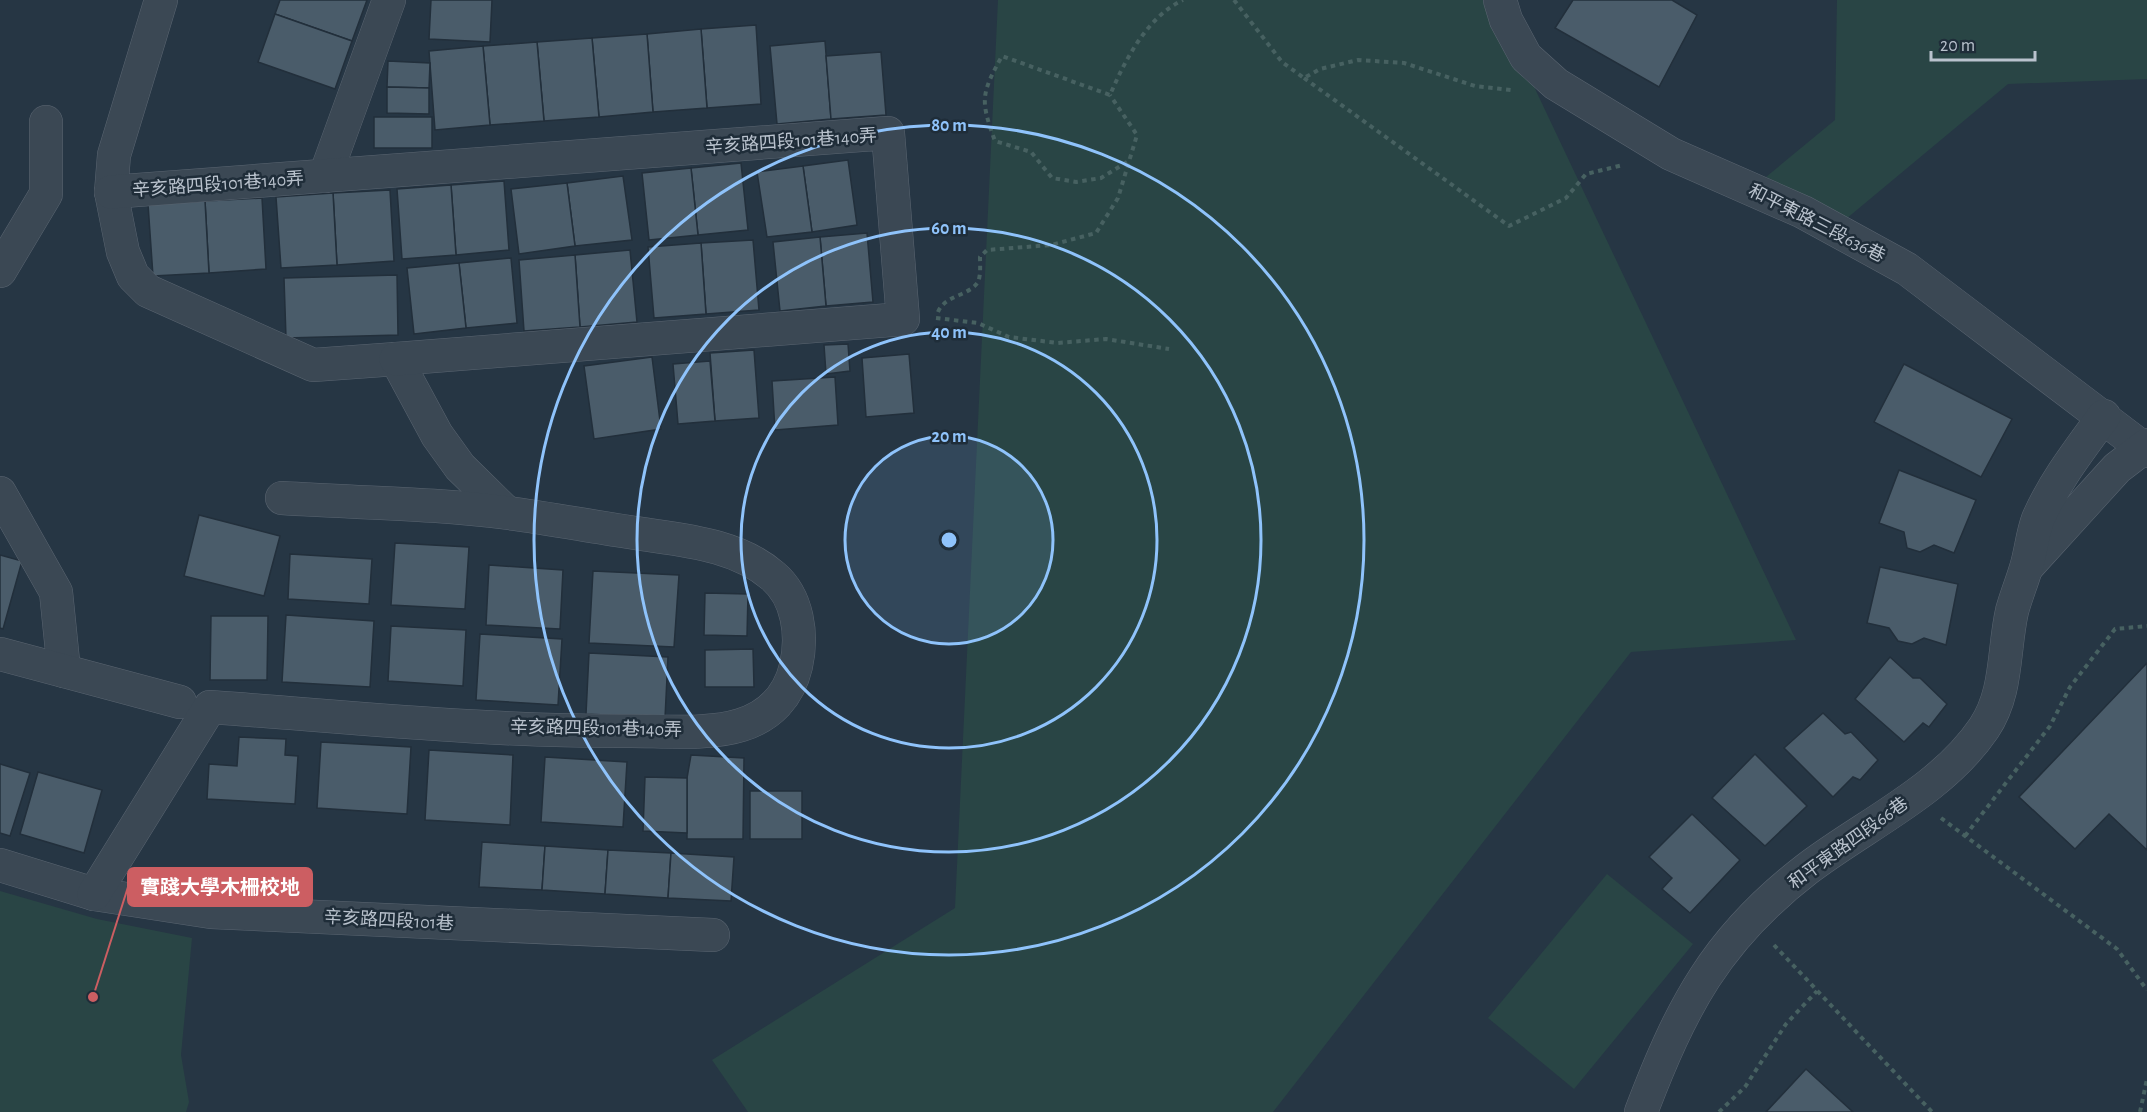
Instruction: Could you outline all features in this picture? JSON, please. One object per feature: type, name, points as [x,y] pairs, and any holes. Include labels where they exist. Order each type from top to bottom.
[{"type":"street","name":"辛亥路四段101巷140弄","points":[[111,192],[888,133],[903,319],[313,365],[148,291],[133,276],[123,252],[111,192],[114,155],[160,0]]},
{"type":"street","name":"辛亥路四段101巷140弄","points":[[325,176],[389,0]]},
{"type":"street","name":"和平東路三段636巷","points":[[1500,0],[1506,20],[1526,57],[1556,84],[1671,154],[1803,212],[1907,269],[2146,448]]},
{"type":"street","points":[[0,271],[46,195],[46,122]]},
{"type":"street","points":[[396,358],[437,435],[454,459],[506,512]]},
{"type":"street","name":"和平東路四段66巷","points":[[1641,1112],[1664,1053],[1691,998],[1713,962],[1749,919],[1807,869],[1961,759],[1984,727],[1997,704],[2006,667],[2009,626],[2016,594],[2026,567],[2038,520],[2072,460],[2104,416]]},
{"type":"street","name":"和平東路四段66巷","points":[[2026,567],[2117,468],[2146,448]]},
{"type":"street","points":[[0,493],[56,592],[64,671]]},
{"type":"street","name":"辛亥路四段101巷140弄","points":[[94,894],[210,707],[438,723],[600,731],[678,731],[738,726],[761,718],[780,702],[793,678],[800,652],[794,608],[775,577],[760,566],[734,553],[702,544],[506,512],[282,498]]},
{"type":"street","points":[[0,654],[180,702]]},
{"type":"street","name":"辛亥路四段101巷","points":[[0,865],[94,894],[212,912],[713,935]]},
{"type":"path","points":[[1110,95],[1121,68],[1151,26],[1183,0]]},
{"type":"path","points":[[1234,0],[1282,62],[1509,226],[1566,198],[1586,174],[1671,154]]},
{"type":"path","points":[[936,318],[941,305],[974,286],[979,280],[980,257],[987,250],[1051,245],[1096,233],[1118,198],[1137,135],[1110,95],[1002,56],[986,85],[985,114],[995,141],[1031,152],[1052,177],[1076,182],[1101,178],[1127,162]]},
{"type":"path","points":[[1304,78],[1320,69],[1358,60],[1404,63],[1475,86],[1509,90],[1556,84]]},
{"type":"path","points":[[930,316],[930,319],[978,323],[1009,337],[1058,343],[1106,339],[1169,349]]},
{"type":"path","points":[[1965,836],[2050,726],[2070,687],[2115,629],[2147,626]]},
{"type":"path","points":[[1912,796],[2117,949],[2147,990]]},
{"type":"path","points":[[1749,919],[1932,1112]]},
{"type":"path","points":[[1719,1112],[1745,1087],[1786,1024],[1817,991]]},
{"type":"path","points":[[2140,1112],[2147,1079]]},
{"type":"green space","points":[[998,0],[1493,0],[1796,640],[1631,652],[1273,1112],[748,1112],[712,1060],[955,908]]},
{"type":"green space","points":[[1837,0],[2147,0],[2147,79],[2008,84],[1846,219],[1766,177],[1835,120]]},
{"type":"green space","points":[[1607,874],[1693,944],[1574,1089],[1488,1018]]},
{"type":"green space","points":[[0,891],[97,919],[192,938],[181,1055],[189,1102],[186,1112],[0,1112]]},
{"type":"building","points":[[280,0],[367,0],[352,41],[275,14]]},
{"type":"building","points":[[431,0],[492,0],[490,42],[429,39]]},
{"type":"building","points":[[1573,0],[1672,0],[1697,15],[1659,87],[1555,28]]},
{"type":"building","points":[[275,14],[352,41],[335,89],[258,62]]},
{"type":"building","points":[[756,25],[761,104],[707,108],[701,29]]},
{"type":"building","points":[[701,29],[707,108],[653,112],[647,34]]},
{"type":"building","points":[[647,34],[653,112],[599,117],[592,38]]},
{"type":"building","points":[[592,38],[599,117],[544,121],[537,42]]},
{"type":"building","points":[[825,41],[831,119],[777,124],[770,46]]},
{"type":"building","points":[[537,42],[544,121],[490,125],[483,46]]},
{"type":"building","points":[[483,46],[490,125],[435,130],[429,51]]},
{"type":"building","points":[[881,52],[886,115],[831,119],[826,56]]},
{"type":"building","points":[[388,61],[430,63],[429,88],[387,87]]},
{"type":"building","points":[[387,87],[429,88],[429,114],[387,113]]},
{"type":"building","points":[[374,117],[432,117],[432,148],[374,148]]},
{"type":"building","points":[[848,160],[857,225],[812,232],[803,166]]},
{"type":"building","points":[[741,163],[748,230],[698,235],[691,168]]},
{"type":"building","points":[[803,166],[812,232],[767,237],[757,172]]},
{"type":"building","points":[[691,168],[698,235],[649,240],[642,173]]},
{"type":"building","points":[[623,176],[632,240],[575,246],[567,183]]},
{"type":"building","points":[[504,181],[509,250],[456,255],[451,185]]},
{"type":"building","points":[[567,183],[575,246],[519,254],[511,189]]},
{"type":"building","points":[[451,185],[456,255],[402,259],[397,189]]},
{"type":"building","points":[[390,190],[394,261],[337,265],[333,193]]},
{"type":"building","points":[[333,193],[337,265],[281,268],[276,197]]},
{"type":"building","points":[[262,198],[266,269],[209,273],[205,201]]},
{"type":"building","points":[[205,201],[209,273],[153,276],[148,204]]},
{"type":"building","points":[[867,233],[873,302],[826,306],[820,237]]},
{"type":"building","points":[[820,237],[826,306],[780,311],[773,242]]},
{"type":"building","points":[[753,240],[759,310],[706,314],[701,243]]},
{"type":"building","points":[[701,243],[706,314],[654,318],[648,247]]},
{"type":"building","points":[[630,250],[637,322],[580,327],[575,255]]},
{"type":"building","points":[[575,255],[580,327],[524,331],[519,260]]},
{"type":"building","points":[[511,258],[517,323],[466,328],[459,263]]},
{"type":"building","points":[[459,263],[466,328],[414,334],[407,268]]},
{"type":"building","points":[[397,275],[398,335],[286,338],[284,278]]},
{"type":"building","points":[[848,344],[850,371],[826,374],[824,345]]},
{"type":"building","points":[[754,350],[759,418],[715,421],[710,353]]},
{"type":"building","points":[[909,354],[914,413],[866,417],[862,358]]},
{"type":"building","points":[[652,357],[661,429],[594,439],[584,366]]},
{"type":"building","points":[[710,361],[715,421],[678,424],[673,364]]},
{"type":"building","points":[[1904,364],[2012,419],[1981,477],[1874,422]]},
{"type":"building","points":[[835,377],[838,425],[775,430],[772,381]]},
{"type":"building","points":[[1899,470],[1976,500],[1954,553],[1934,545],[1920,552],[1907,548],[1904,532],[1879,523]]},
{"type":"building","points":[[199,515],[280,536],[264,596],[184,576]]},
{"type":"building","points":[[395,543],[469,547],[465,609],[391,605]]},
{"type":"building","points":[[290,554],[372,559],[369,604],[288,599]]},
{"type":"building","points":[[0,555],[22,561],[3,629],[0,628]]},
{"type":"building","points":[[489,565],[563,570],[560,629],[486,625]]},
{"type":"building","points":[[1880,567],[1958,584],[1946,645],[1924,638],[1912,644],[1898,641],[1889,628],[1867,623]]},
{"type":"building","points":[[593,571],[679,575],[674,647],[589,643]]},
{"type":"building","points":[[705,593],[748,594],[747,636],[704,635]]},
{"type":"building","points":[[286,615],[374,621],[370,687],[282,682]]},
{"type":"building","points":[[211,616],[268,616],[267,680],[210,680]]},
{"type":"building","points":[[391,626],[466,630],[463,686],[388,681]]},
{"type":"building","points":[[480,634],[562,639],[558,705],[476,700]]},
{"type":"building","points":[[753,649],[754,687],[705,687],[705,650]]},
{"type":"building","points":[[589,653],[668,657],[665,718],[586,714]]},
{"type":"building","points":[[1890,657],[1913,678],[1920,678],[1947,704],[1929,727],[1923,723],[1904,742],[1855,699]]},
{"type":"building","points":[[2147,663],[2147,850],[2109,814],[2075,849],[2019,797]]},
{"type":"building","points":[[1823,713],[1845,734],[1851,732],[1878,760],[1860,780],[1853,777],[1833,797],[1784,748]]},
{"type":"building","points":[[239,737],[286,739],[285,755],[298,756],[295,804],[207,799],[209,764],[237,766]]},
{"type":"building","points":[[321,742],[411,747],[407,814],[317,808]]},
{"type":"building","points":[[429,750],[513,755],[510,825],[425,820]]},
{"type":"building","points":[[1755,754],[1807,806],[1765,846],[1712,798]]},
{"type":"building","points":[[691,755],[744,758],[743,839],[687,839],[687,778]]},
{"type":"building","points":[[545,757],[627,762],[623,827],[541,822]]},
{"type":"building","points":[[0,764],[30,773],[10,836],[0,833]]},
{"type":"building","points":[[38,772],[102,790],[84,853],[20,834]]},
{"type":"building","points":[[645,777],[687,778],[687,833],[643,831]]},
{"type":"building","points":[[750,791],[802,791],[802,839],[750,839]]},
{"type":"building","points":[[1692,814],[1740,860],[1690,913],[1662,889],[1672,878],[1649,857]]},
{"type":"building","points":[[482,842],[545,846],[542,890],[479,887]]},
{"type":"building","points":[[545,846],[608,850],[605,894],[542,890]]},
{"type":"building","points":[[608,850],[671,853],[668,898],[605,894]]},
{"type":"building","points":[[671,853],[734,857],[731,901],[668,898]]},
{"type":"building","points":[[1806,1069],[1853,1112],[1766,1112]]},
{"type":"place","name":"實踐大學木柵校地","points":[[93,997]]}]
